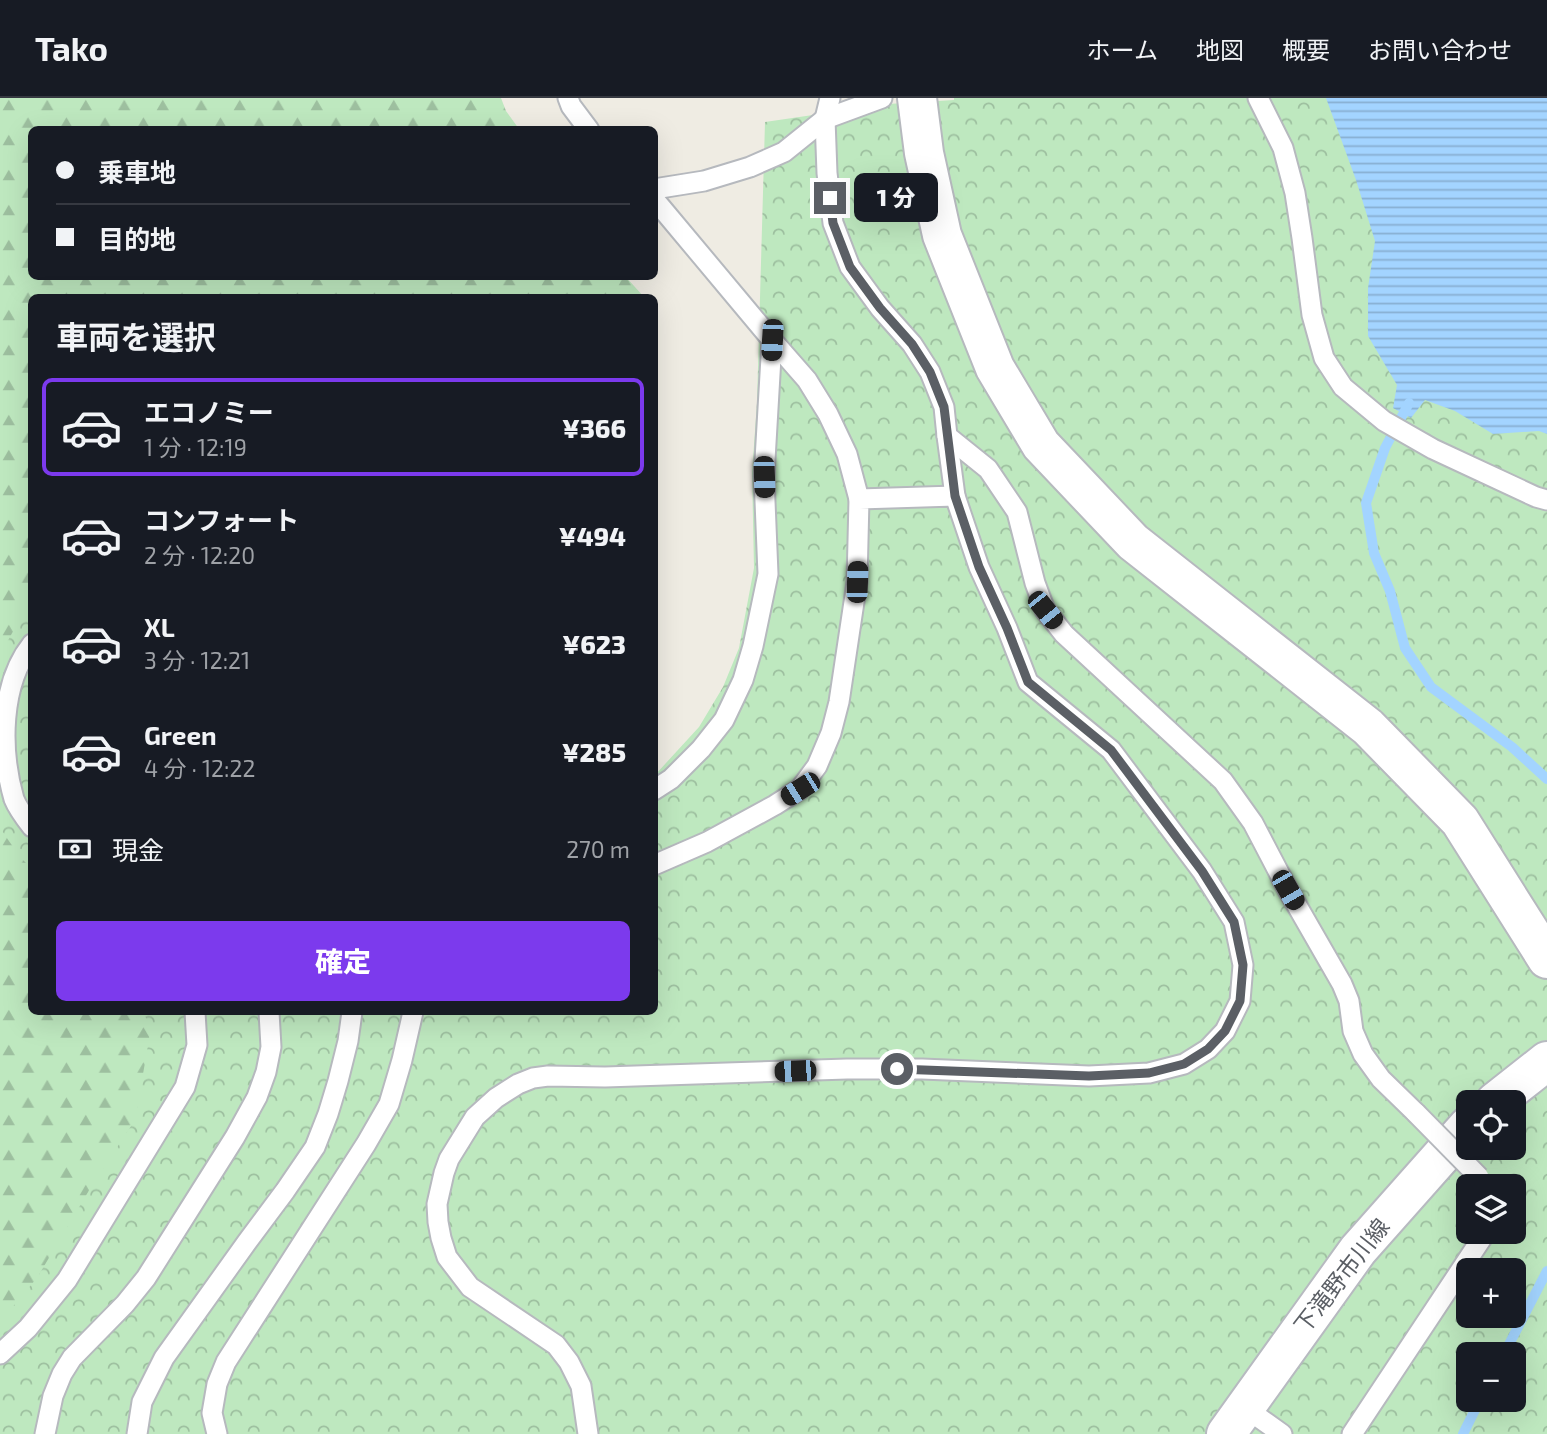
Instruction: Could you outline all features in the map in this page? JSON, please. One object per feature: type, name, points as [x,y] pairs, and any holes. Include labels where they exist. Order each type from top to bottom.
[{"type":"street","points":[[916,98],[942,235],[995,369],[1041,445],[1133,542],[1368,727],[1460,821],[1547,959]]},
{"type":"street","points":[[1510,1090],[1547,1061]]},
{"type":"street","name":"下滝野市川線","points":[[1235,1420],[1358,1250],[1456,1140]]},
{"type":"lane","points":[[568,98],[586,126]]},
{"type":"lane","points":[[588,1434],[581,1386],[569,1362],[556,1345],[470,1287],[447,1257],[441,1238],[438,1205],[449,1159],[475,1117],[496,1098],[518,1084],[548,1076],[617,1077],[847,1069],[922,1069],[1089,1076],[1149,1073],[1184,1064],[1208,1049],[1225,1031],[1240,1001],[1243,965],[1234,922],[1202,871],[1111,750],[1028,682],[979,567],[955,496],[944,407],[930,372],[912,344],[880,308],[850,267],[833,223],[827,173],[825,119],[830,98]]},
{"type":"lane","points":[[658,188],[704,181],[750,167],[784,152],[825,119],[882,98]]},
{"type":"lane","points":[[1258,98],[1283,148],[1295,193],[1312,315],[1324,358],[1343,387],[1384,421],[1433,449],[1547,500]]},
{"type":"lane","points":[[658,204],[807,380],[828,414],[847,454],[859,499],[857,582],[839,702],[831,733],[817,766],[800,789],[775,805],[707,842],[658,862]]},
{"type":"lane","points":[[658,787],[671,779],[701,749],[724,720],[743,680],[753,646],[768,574],[764,477],[772,340]]},
{"type":"lane","points":[[947,436],[988,469],[1017,512],[1035,583],[1045,610],[1064,634],[1223,781],[1253,823],[1342,984],[1349,1001],[1353,1031],[1363,1054],[1381,1079],[1476,1174]]},
{"type":"lane","points":[[859,499],[955,496]]},
{"type":"lane","points":[[28,647],[21,655],[7,683],[0,715],[5,774],[14,801],[28,821]]},
{"type":"lane","points":[[0,1354],[28,1328],[67,1280],[185,1087],[197,1045],[195,1015]]},
{"type":"lane","points":[[45,1434],[53,1396],[72,1357],[125,1304],[146,1278],[235,1137],[257,1097],[271,1047],[269,1015]]},
{"type":"lane","points":[[137,1434],[142,1402],[164,1358],[315,1147],[338,1081],[352,1015]]},
{"type":"lane","points":[[217,1434],[212,1413],[217,1384],[226,1362],[389,1104],[412,1015]]},
{"type":"lane","points":[[1352,1434],[1478,1244]]},
{"type":"lane","points":[[1235,1420],[1282,1434]]},
{"type":"green space","points":[[0,98],[501,98],[517,126],[28,126],[28,280],[629,280],[641,294],[28,294],[28,1015],[177,1015],[204,1085],[0,1434]]},
{"type":"green space","points":[[954,98],[1547,98],[1547,1434],[0,1434],[0,1322],[37,1278],[135,1120],[151,1028],[144,1015],[658,1015],[658,772],[699,727],[723,687],[739,648],[754,568],[752,473],[757,403],[765,122],[888,104]]},
{"type":"green space","points":[[27,606],[28,865],[0,828],[0,655]]},
{"type":"water","points":[[1326,98],[1547,98],[1547,434],[1539,431],[1493,434],[1455,411],[1425,400],[1411,418],[1393,408],[1397,385],[1368,336],[1368,288],[1375,241]]},
{"type":"waterway","points":[[1409,403],[1385,448],[1366,503],[1374,553],[1390,591],[1405,648],[1431,687],[1512,747],[1547,779]]},
{"type":"waterway","points":[[1510,1342],[1547,1271]]},
{"type":"waterway","points":[[1463,1434],[1474,1412]]},
{"type":"route","points":[[830,198],[833,223],[850,267],[880,308],[912,344],[930,372],[944,407],[955,496],[979,567],[1028,682],[1111,750],[1202,871],[1234,922],[1243,965],[1240,1001],[1225,1031],[1208,1049],[1184,1064],[1149,1073],[1089,1076],[897,1069]]}]
